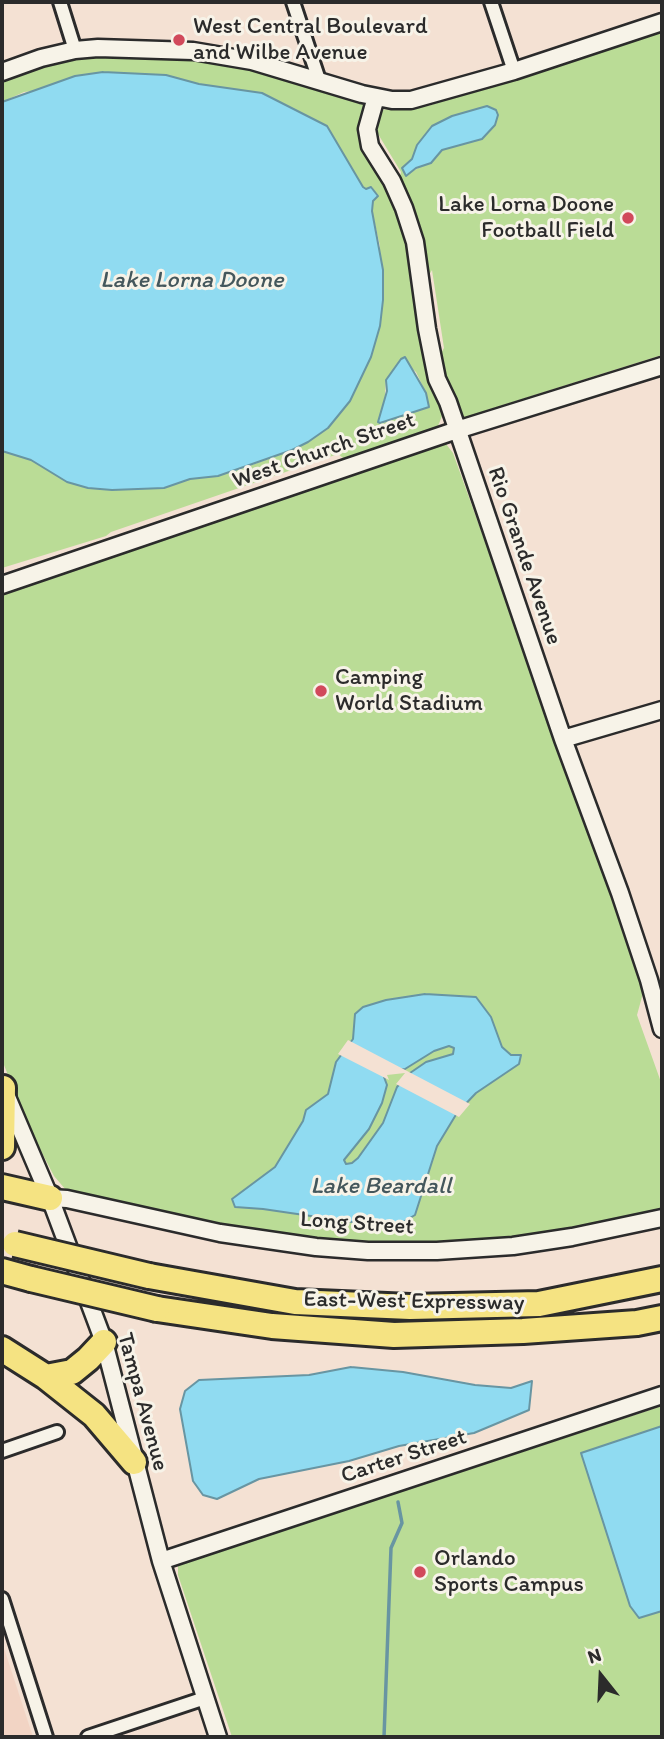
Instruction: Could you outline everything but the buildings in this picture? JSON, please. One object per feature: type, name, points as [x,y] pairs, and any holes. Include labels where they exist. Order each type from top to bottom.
[{"type":"highway","points":[[2,1086],[2,1147]]},
{"type":"highway","points":[[2,1187],[50,1198]]},
{"type":"highway","name":"East-West Expressway","points":[[8,1242],[149,1276],[295,1302],[410,1307],[539,1304],[662,1279]]},
{"type":"highway","name":"East-West Expressway","points":[[2,1271],[157,1309],[272,1326],[394,1335],[523,1331],[637,1323],[662,1318]]},
{"type":"highway","points":[[46,1377],[72,1372],[104,1342]]},
{"type":"highway","points":[[2,1349],[46,1377],[94,1415],[134,1462]]},
{"type":"street","points":[[60,2],[75,50]]},
{"type":"street","points":[[293,2],[319,80]]},
{"type":"street","points":[[491,2],[514,71]]},
{"type":"street","points":[[2,72],[41,58],[75,50],[99,48],[193,51],[252,61],[392,100],[411,100],[514,71],[662,22]]},
{"type":"street","name":"Rio Grande Avenue","points":[[376,96],[367,129],[370,146],[392,181],[415,242],[437,379],[448,402],[645,968],[662,1029]]},
{"type":"street","name":"West Church Street","points":[[2,585],[457,430],[662,366]]},
{"type":"street","points":[[564,739],[662,710]]},
{"type":"street","name":"Tampa Avenue","points":[[2,1086],[50,1198],[104,1342],[161,1561],[218,1737]]},
{"type":"street","name":"Long Street","points":[[50,1198],[67,1199],[220,1233],[317,1247],[368,1251],[437,1251],[513,1246],[662,1218]]},
{"type":"street","name":"Carter Street","points":[[161,1561],[662,1395]]},
{"type":"street","points":[[2,1451],[57,1432]]},
{"type":"street","points":[[2,1599],[46,1737]]},
{"type":"street","points":[[89,1737],[205,1698]]},
{"type":"shaded area","points":[[2,1642],[33,1737],[2,1737]]},
{"type":"green space","points":[[662,31],[662,355],[487,410],[484,415],[468,419],[460,416],[437,360],[444,348],[432,270],[426,280],[398,185],[401,172],[375,129],[380,110],[428,106]],"holes":[[[487,106],[463,144],[442,150],[436,158],[406,175],[402,168],[412,159],[417,145],[432,126],[452,116]]]},
{"type":"green space","points":[[107,56],[218,61],[280,76],[367,105],[386,182],[408,237],[442,416],[438,426],[347,461],[338,454],[111,532],[106,536],[2,568],[2,451],[31,460],[67,482],[88,488],[164,488],[190,479],[218,476],[244,468],[292,450],[328,428],[380,246],[372,211],[377,195],[372,187],[366,189],[199,84],[166,75],[24,92],[2,102],[2,81],[6,78],[74,59]],"holes":[[[401,359],[416,372],[429,407],[383,423],[386,380]]]},
{"type":"green space","points":[[446,444],[453,453],[645,986],[637,1015],[662,1085],[662,1210],[569,1231],[513,1238],[385,1245],[253,1232],[66,1190],[54,1176],[29,1128],[2,1060],[2,590]]},
{"type":"green space","name":"Orlando Sports Campus","points":[[662,1406],[662,1737],[232,1737],[178,1575],[178,1565]]},
{"type":"water","name":"Lake Lorna Doone","points":[[103,72],[166,75],[199,84],[262,93],[327,126],[363,187],[371,187],[378,196],[373,201],[372,211],[383,270],[380,326],[371,357],[350,401],[328,428],[308,442],[218,476],[190,479],[164,488],[112,490],[88,488],[67,482],[31,460],[2,451],[2,102],[75,76]]},
{"type":"water","points":[[487,106],[496,110],[498,115],[495,125],[482,139],[442,150],[431,163],[416,168],[406,176],[402,168],[412,159],[417,145],[432,126],[452,116]]},
{"type":"water","points":[[405,357],[426,393],[429,407],[380,423],[378,422],[387,391],[386,380]]},
{"type":"water","name":"Lake Beardall","points":[[425,994],[476,997],[491,1017],[502,1047],[511,1055],[521,1055],[519,1064],[476,1093],[457,1113],[437,1146],[415,1215],[393,1228],[235,1207],[232,1199],[275,1167],[303,1121],[306,1110],[328,1094],[336,1062],[353,1039],[355,1014],[363,1007],[386,1000]],"holes":[[[449,1046],[454,1048],[453,1054],[426,1062],[410,1073],[397,1087],[383,1123],[358,1158],[346,1164],[344,1160],[369,1129],[382,1103],[387,1085],[384,1077],[387,1071],[405,1069],[434,1051]]]},
{"type":"water","points":[[351,1367],[511,1388],[532,1381],[529,1410],[474,1433],[399,1446],[349,1461],[259,1479],[217,1499],[203,1495],[193,1481],[180,1409],[185,1391],[199,1380],[309,1375]]},
{"type":"water","points":[[662,1426],[662,1611],[639,1618],[630,1606],[581,1453]]},
{"type":"pier","points":[[348,1040],[470,1104],[459,1117],[396,1084],[405,1073],[387,1075],[389,1080],[338,1054]]},
{"type":"waterway","points":[[384,1737],[391,1548],[402,1523],[398,1502]]},
{"type":"place","name":"West Central Boulevard and Wilbe Avenue","points":[[179,40]]},
{"type":"place","name":"Lake Lorna Doone Football Field","points":[[628,218]]},
{"type":"place","name":"Camping World Stadium","points":[[321,691]]},
{"type":"place","name":"Orlando Sports Campus","points":[[420,1572]]}]
